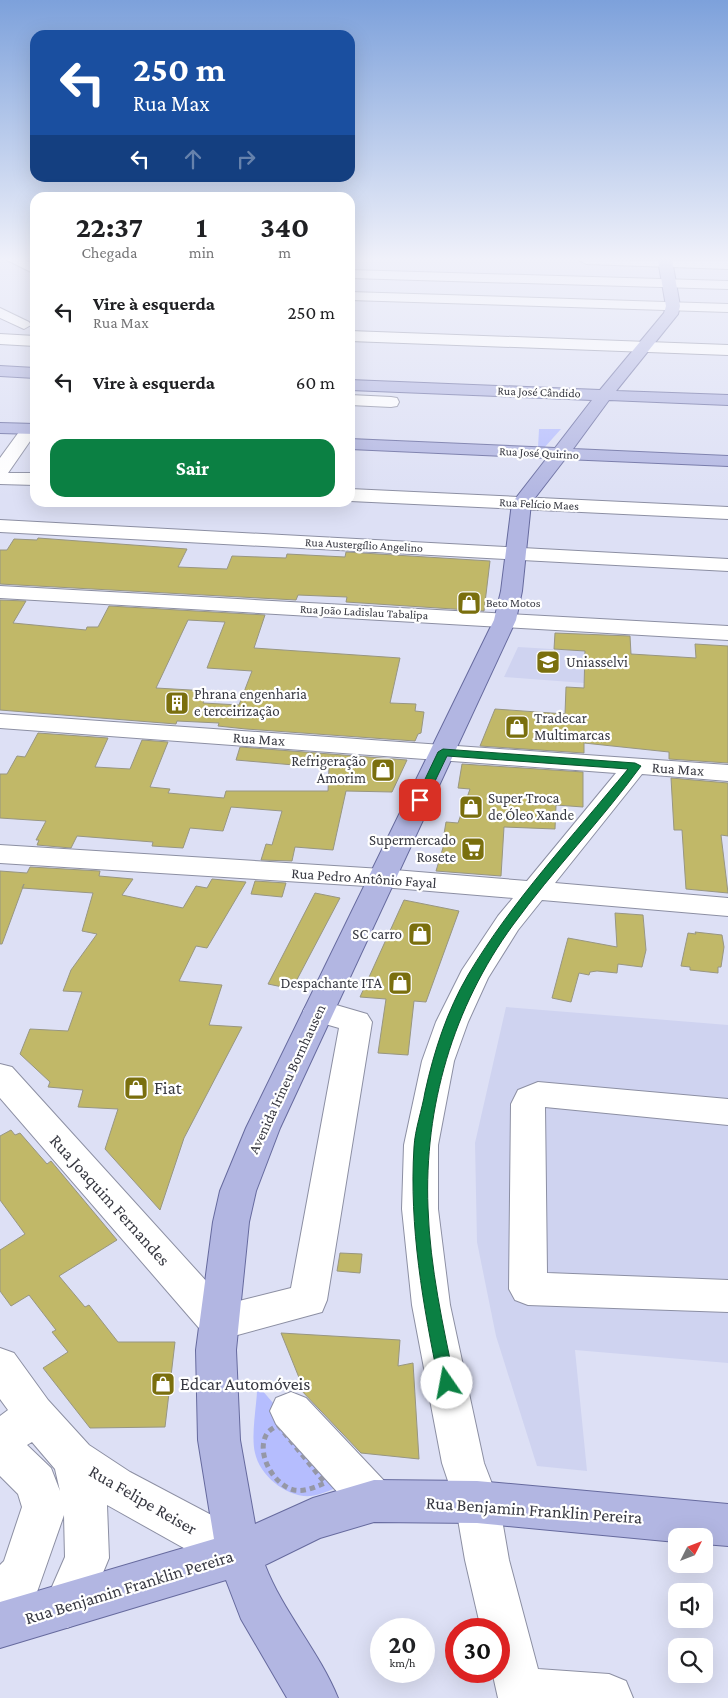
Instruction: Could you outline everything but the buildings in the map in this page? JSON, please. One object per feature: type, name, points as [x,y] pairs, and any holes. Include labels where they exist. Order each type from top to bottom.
[{"type":"main road","name":"Avenida Irineu Bornhausen","points":[[314,1698],[257,1603],[239,1554],[227,1496],[219,1440],[216,1394],[224,1266],[238,1191],[263,1128],[504,620],[510,600],[522,503],[627,364],[650,339]]},
{"type":"main road","points":[[0,371],[30,373]]},
{"type":"main road","name":"Rua José Cândido","points":[[355,385],[728,400]]},
{"type":"main road","points":[[0,428],[30,429]]},
{"type":"main road","name":"Rua José Quirino","points":[[355,444],[728,461]]},
{"type":"main road","name":"Rua Benjamin Franklin Pereira","points":[[0,1625],[239,1554],[313,1518],[374,1501],[476,1502],[728,1525]]},
{"type":"street","points":[[4,339],[30,341]]},
{"type":"street","points":[[426,339],[728,350]]},
{"type":"street","points":[[355,400],[391,402]]},
{"type":"street","points":[[0,471],[6,454],[30,432]]},
{"type":"street","points":[[0,478],[30,480]]},
{"type":"street","name":"Rua Felício Maes","points":[[355,495],[728,513]]},
{"type":"street","name":"Rua Austergílio Angelino","points":[[0,526],[728,565]]},
{"type":"street","name":"Rua João Ladislau Tabalipa","points":[[0,592],[728,633]]},
{"type":"street","name":"Rua Max","points":[[0,721],[728,773]]},
{"type":"street","points":[[610,1698],[521,1694],[487,1560],[476,1502],[462,1463],[431,1304],[420,1209],[421,1145],[438,1061],[452,1022],[474,977],[508,923],[635,766]]},
{"type":"street","name":"Rua Pedro Antônio Fayal","points":[[0,854],[382,878],[728,908]]},
{"type":"street","points":[[219,1323],[308,1300],[356,1022],[319,1011]]},
{"type":"street","name":"Rua Joaquim Fernandes","points":[[0,1076],[219,1323]]},
{"type":"street","points":[[728,1112],[538,1094],[530,1098],[528,1104],[528,1289],[728,1296]]},
{"type":"street","name":"Rua Felipe Reiser","points":[[0,1366],[33,1413],[74,1458],[115,1487],[239,1554]]},
{"type":"street","points":[[291,1411],[374,1501]]},
{"type":"street","points":[[0,1437],[18,1428],[33,1413]]},
{"type":"street","points":[[0,1447],[36,1482],[44,1507],[37,1533],[20,1576],[0,1597]]},
{"type":"street","name":"Rua Felipe Reiser","points":[[67,1606],[87,1558],[85,1504],[74,1458]]},
{"type":"path","points":[[278,1425],[325,1483],[305,1491],[285,1487],[272,1476],[264,1460],[266,1435],[272,1428],[278,1425]]},
{"type":"shaded area","points":[[539,429],[561,429],[544,448],[538,448]]},
{"type":"shaded area","name":"Uniasselvi","points":[[518,647],[585,651],[584,683],[504,677]]},
{"type":"shaded area","points":[[506,1007],[728,1025],[728,1363],[575,1350],[587,1471],[537,1466],[496,1336],[477,1242],[475,1143]]},
{"type":"shaded area","points":[[261,1389],[344,1485],[324,1493],[302,1496],[276,1484],[262,1470],[254,1446],[257,1392]]},
{"type":"place","name":"Beto Motos","points":[[469,603]]},
{"type":"place","name":"Uniasselvi","points":[[548,662]]},
{"type":"place","name":"Phrana engenharia e terceirização","points":[[177,703]]},
{"type":"place","name":"Tradecar Multimarcas","points":[[517,727]]},
{"type":"place","name":"Refrigeração Amorim","points":[[383,770]]},
{"type":"place","name":"Super Troca de Óleo Xande","points":[[471,807]]},
{"type":"place","name":"Supermercado Rosete","points":[[473,849]]},
{"type":"place","name":"SC carro","points":[[420,934]]},
{"type":"place","name":"Despachante ITA","points":[[400,983]]},
{"type":"place","name":"Fiat","points":[[136,1088]]},
{"type":"place","name":"Edcar Automóveis","points":[[163,1384]]},
{"type":"route","points":[[420,800],[443,752],[635,766],[508,923],[474,977],[452,1022],[438,1061],[421,1145],[420,1209],[431,1304],[447,1383]]}]
